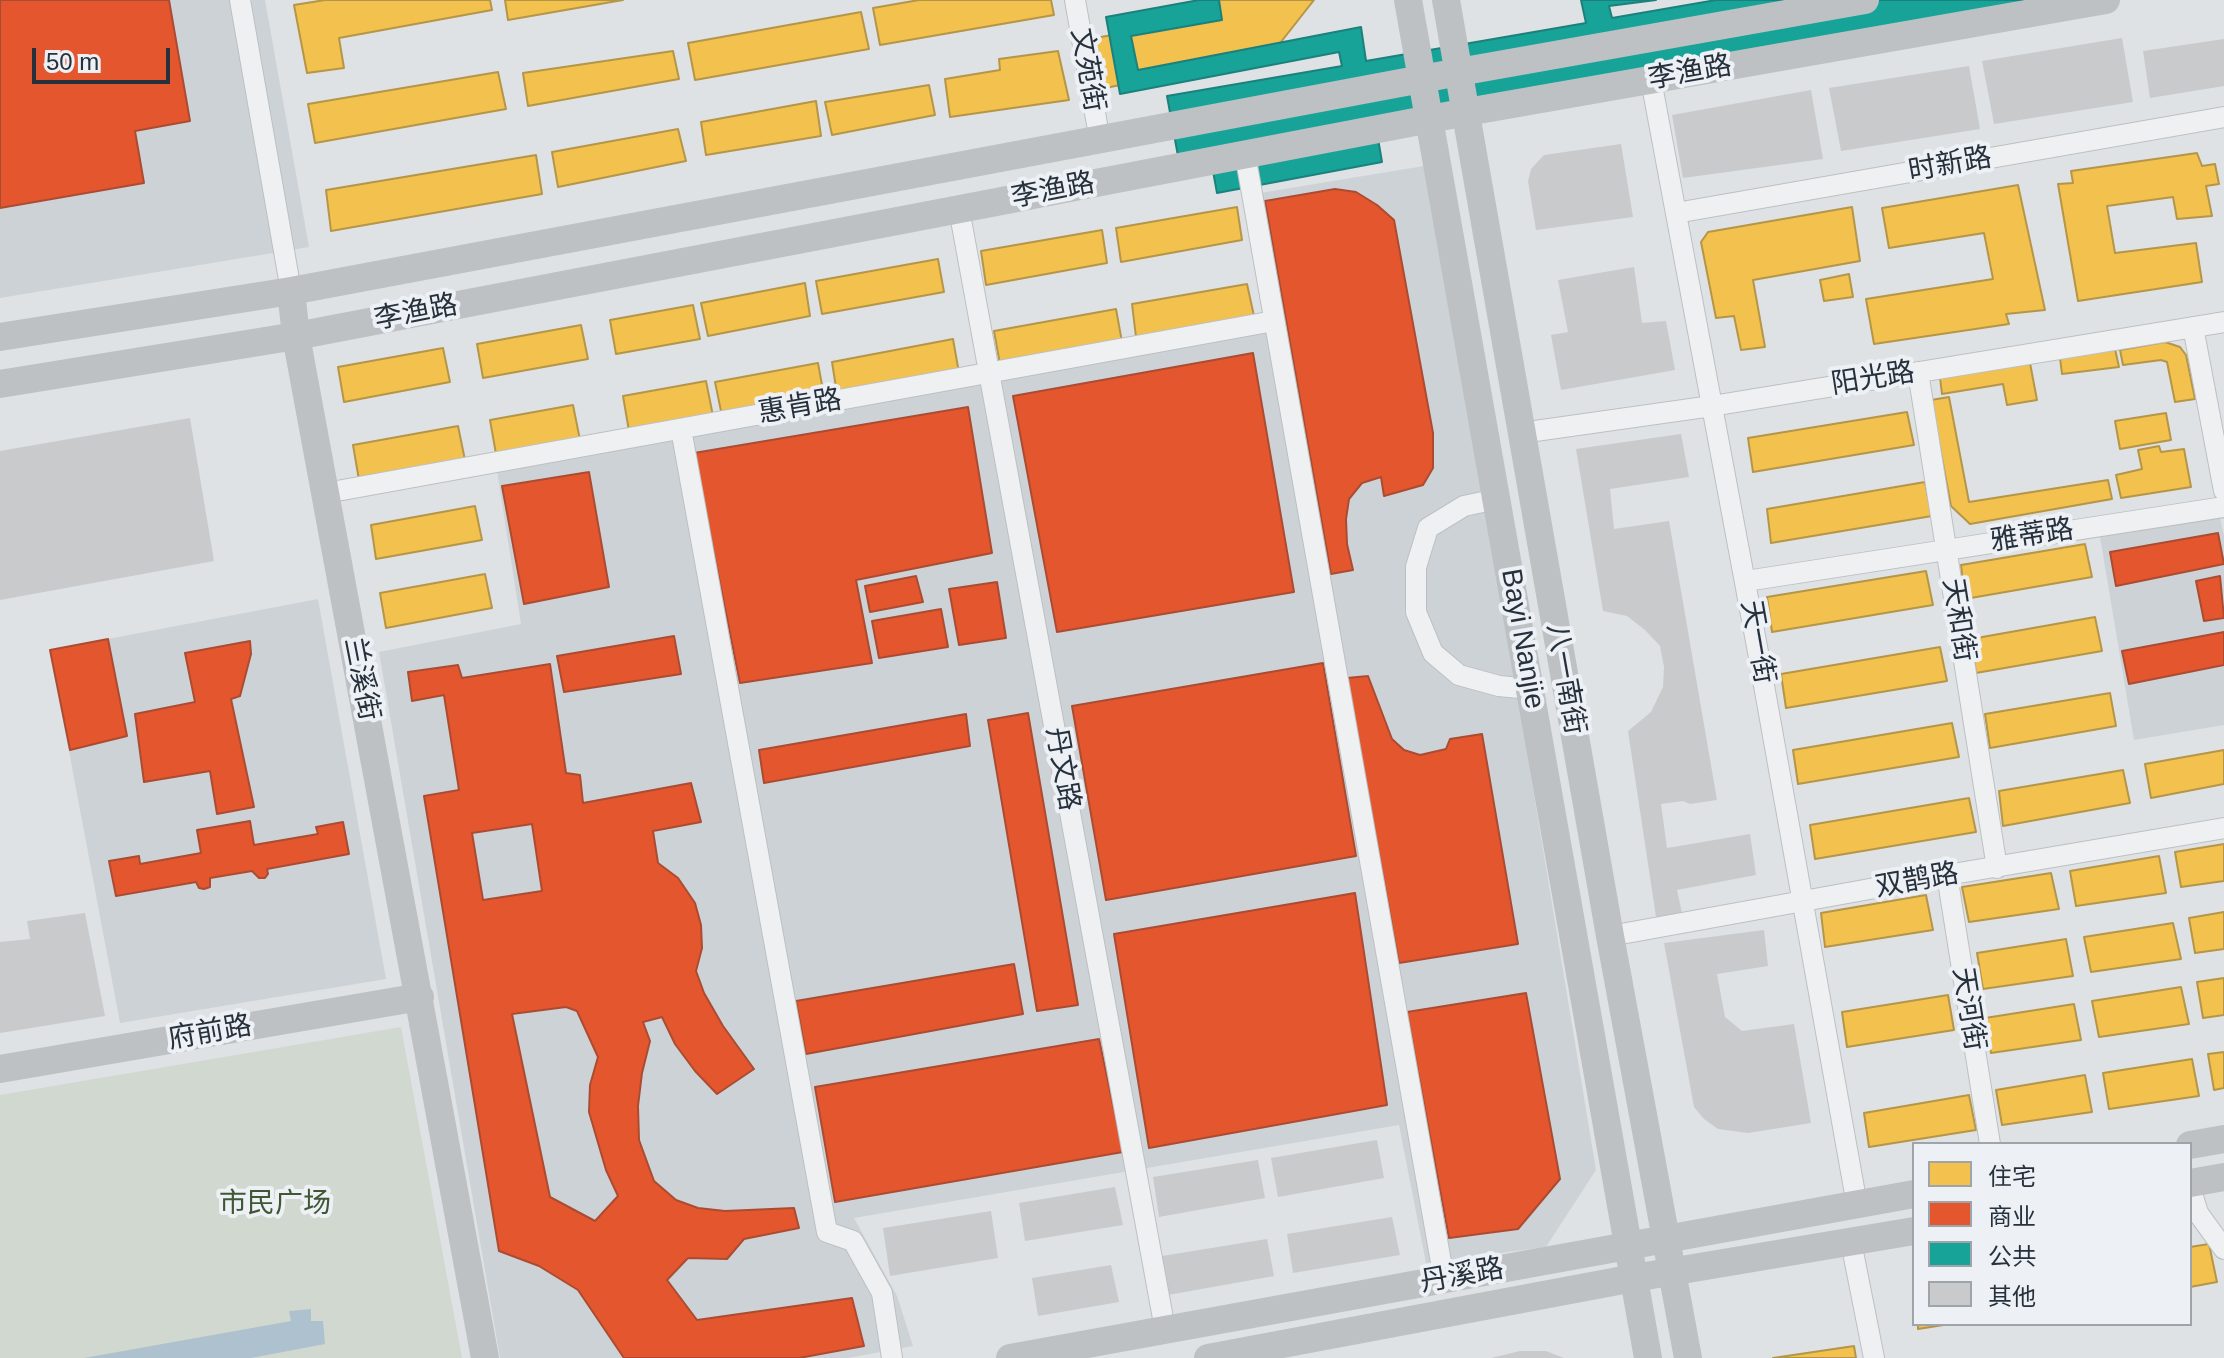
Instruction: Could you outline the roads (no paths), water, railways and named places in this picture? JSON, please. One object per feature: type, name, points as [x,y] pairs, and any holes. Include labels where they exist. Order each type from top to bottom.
[{"type":"main road","name":"Bayi Nanjie","points":[[1408,0],[1634,1278]]},
{"type":"main road","name":"八一南街","points":[[1446,0],[1610,936],[1688,1358]]},
{"type":"main road","name":"李渔路","points":[[0,337],[291,291],[1459,72],[1865,0]]},
{"type":"main road","name":"李渔路","points":[[0,384],[296,336],[1467,112],[2106,0]]},
{"type":"main road","name":"兰溪街","points":[[291,291],[296,336],[485,1358]]},
{"type":"main road","name":"府前路","points":[[0,1069],[420,997]]},
{"type":"main road","points":[[2192,1145],[2224,1139]]},
{"type":"main road","points":[[2192,1185],[2224,1177]]},
{"type":"main road","name":"丹溪路","points":[[1010,1358],[1912,1194]]},
{"type":"main road","name":"丹溪路","points":[[1208,1358],[1634,1278],[1912,1231]]},
{"type":"main road","points":[[1634,1278],[1648,1358]]},
{"type":"street","name":"兰溪街","points":[[240,0],[291,291]]},
{"type":"street","name":"文苑街","points":[[1075,0],[1100,141]]},
{"type":"street","name":"天一街","points":[[1651,80],[1746,581],[1857,1205]]},
{"type":"street","name":"时新路","points":[[1676,213],[2224,117]]},
{"type":"street","points":[[1245,154],[1444,1279]]},
{"type":"street","name":"丹文路","points":[[959,209],[1165,1329]]},
{"type":"street","name":"惠肯路","points":[[326,493],[1274,321]]},
{"type":"street","name":"阳光路","points":[[1521,433],[1712,406],[2224,322]]},
{"type":"street","points":[[2193,327],[2224,491]]},
{"type":"street","name":"天和街","points":[[1918,372],[1997,868]]},
{"type":"street","points":[[681,429],[827,1232],[853,1241],[882,1293],[892,1358]]},
{"type":"street","points":[[1497,499],[1464,506],[1428,528],[1416,567],[1416,612],[1433,653],[1459,675],[1499,686],[1530,689]]},
{"type":"street","name":"雅蒂路","points":[[1746,581],[2224,507]]},
{"type":"street","name":"双鹊路","points":[[1610,936],[2224,828]]},
{"type":"street","name":"天河街","points":[[1947,875],[1990,1142]]},
{"type":"street","points":[[2192,1192],[2198,1213],[2224,1249]]},
{"type":"street","points":[[1851,1242],[1874,1358]]},
{"type":"water","points":[[311,1309],[311,1321],[323,1321],[325,1344],[251,1358],[84,1358],[291,1321],[289,1311]]},
{"type":"park label","name":"市民广场","points":[[275,1204]]}]
